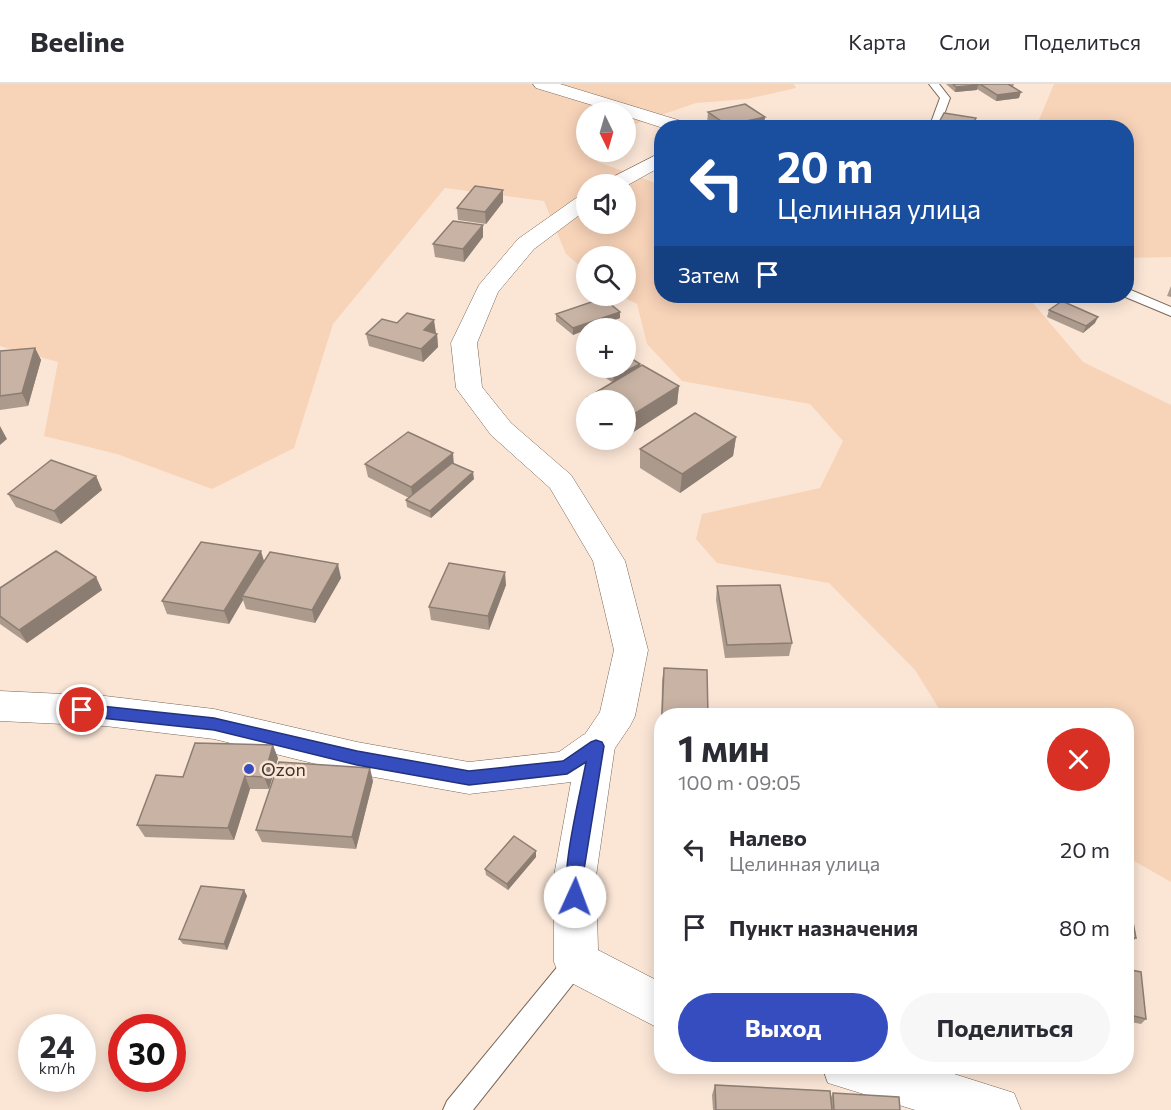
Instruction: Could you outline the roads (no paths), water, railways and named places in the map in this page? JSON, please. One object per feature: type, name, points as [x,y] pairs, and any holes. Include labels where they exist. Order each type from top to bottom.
[{"type":"street","points":[[542,84],[658,120]]},
{"type":"street","points":[[632,174],[654,162]]},
{"type":"street","points":[[0,706],[105,711],[214,724],[357,758],[469,778],[567,767],[596,746],[617,716],[631,650],[609,561],[561,482],[501,429],[469,388],[464,343],[487,290],[526,244],[576,207]]},
{"type":"street","points":[[596,746],[574,876],[576,962],[654,1004]]},
{"type":"street","points":[[873,1074],[997,1110]]},
{"type":"lane","points":[[934,84],[945,98],[937,120]]},
{"type":"lane","points":[[1134,296],[1171,312]]},
{"type":"lane","points":[[456,1110],[576,962]]},
{"type":"place","name":"Ozon","points":[[249,769]]}]
